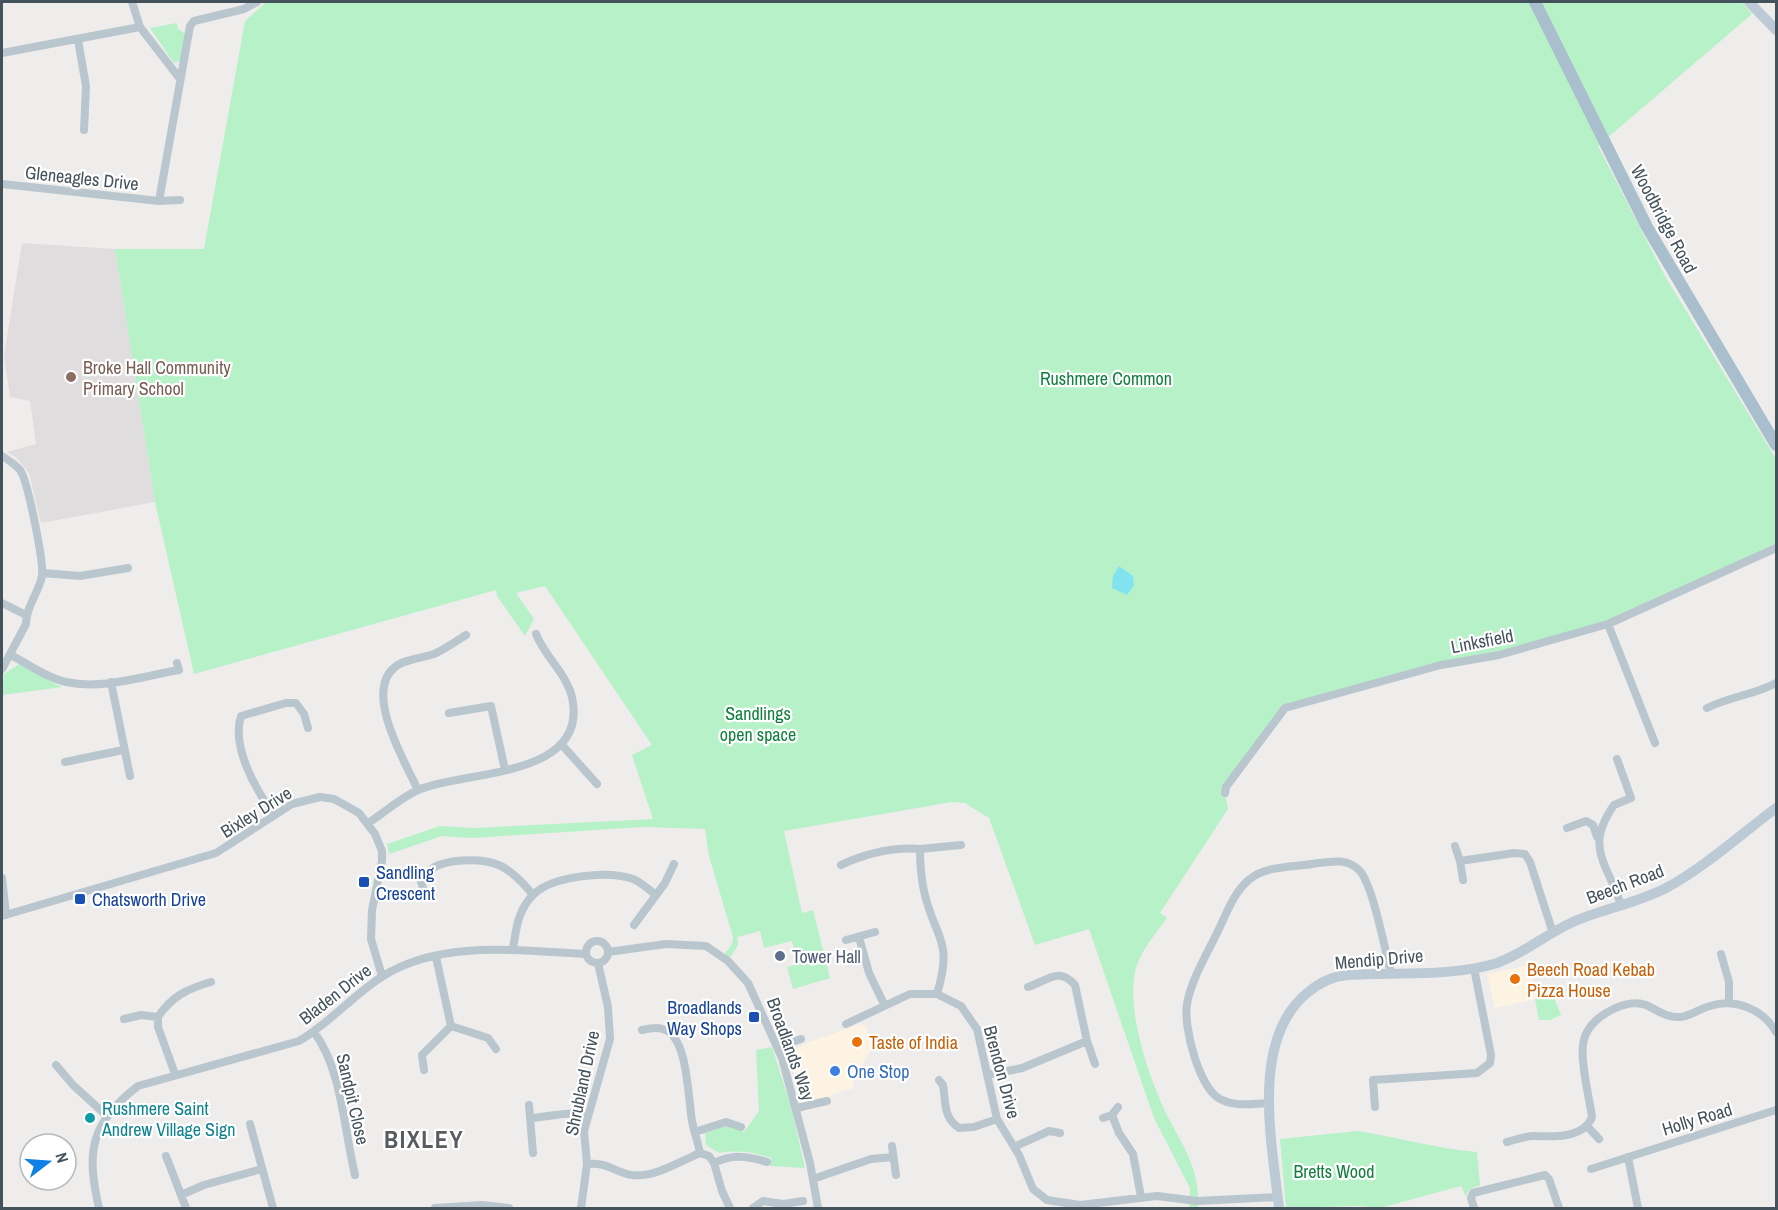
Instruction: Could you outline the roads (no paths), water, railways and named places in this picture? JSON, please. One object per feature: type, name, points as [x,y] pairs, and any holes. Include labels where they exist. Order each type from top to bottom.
[{"type":"main road","name":"Woodbridge Road","points":[[1535,2],[1657,246],[1776,445]]},
{"type":"street","points":[[132,2],[140,27],[180,79]]},
{"type":"street","name":"Gleneagles Drive","points":[[159,201],[190,26],[194,21],[244,9],[257,2]]},
{"type":"street","points":[[1749,2],[1776,30]]},
{"type":"street","points":[[2,53],[140,27]]},
{"type":"street","points":[[78,40],[87,98],[84,130]]},
{"type":"street","name":"Gleneagles Drive","points":[[2,184],[159,201],[180,200]]},
{"type":"street","points":[[2,456],[21,471],[27,486],[43,573],[38,592],[26,615],[26,624],[2,669]]},
{"type":"street","name":"Linksfield","points":[[1225,794],[1227,787],[1286,708],[1441,665],[1499,655],[1608,624],[1776,548]]},
{"type":"street","points":[[43,573],[80,576],[128,568]]},
{"type":"street","points":[[2,603],[26,615]]},
{"type":"street","points":[[1608,624],[1655,743]]},
{"type":"street","points":[[368,823],[418,790],[541,760],[562,745],[572,724],[572,699],[563,675],[536,634]]},
{"type":"street","points":[[418,790],[386,715],[383,699],[384,681],[397,665],[435,653],[466,635]]},
{"type":"street","points":[[11,655],[46,675],[67,682],[87,684],[179,670],[177,663]]},
{"type":"street","points":[[111,682],[130,776]]},
{"type":"street","points":[[1707,708],[1733,696],[1759,693],[1776,683]]},
{"type":"street","points":[[274,815],[251,780],[239,732],[241,716],[286,703],[296,703],[304,714],[308,728]]},
{"type":"street","points":[[449,713],[491,706],[505,770]]},
{"type":"street","points":[[562,745],[597,784]]},
{"type":"street","points":[[65,762],[123,750]]},
{"type":"street","points":[[1597,837],[1614,805],[1631,798],[1617,759]]},
{"type":"street","name":"Bixley Drive","points":[[4,915],[216,854],[292,804],[320,797],[334,799],[359,813],[368,823],[382,850],[382,861],[372,910],[371,939],[382,976]]},
{"type":"street","name":"Beech Road","points":[[1473,968],[1511,957],[1574,921],[1669,887],[1776,808]]},
{"type":"street","points":[[1567,828],[1586,821],[1593,825],[1602,860],[1622,905]]},
{"type":"street","points":[[841,865],[860,856],[894,849],[920,849],[947,842],[961,845]]},
{"type":"street","points":[[1455,846],[1463,880]]},
{"type":"street","points":[[920,849],[924,893],[939,928],[945,956],[937,994]]},
{"type":"street","points":[[1460,861],[1514,853],[1525,854],[1530,862],[1553,933]]},
{"type":"street","points":[[424,891],[421,882],[439,863],[479,858],[504,867],[521,880],[533,895]]},
{"type":"street","points":[[1269,1103],[1232,1103],[1212,1093],[1192,1046],[1186,1021],[1187,1003],[1210,947],[1232,903],[1250,879],[1272,869],[1337,861],[1349,863],[1358,868],[1367,883],[1391,973]]},
{"type":"street","points":[[634,925],[656,895],[674,864]]},
{"type":"street","points":[[513,949],[517,919],[533,895],[546,884],[574,877],[616,876],[634,879],[656,895]]},
{"type":"street","points":[[2,879],[4,915]]},
{"type":"street","points":[[846,940],[875,932]]},
{"type":"street","points":[[859,936],[869,973],[884,1004]]},
{"type":"street","points":[[594,941],[604,944],[608,952],[604,960],[598,963],[590,960],[586,954],[588,945],[594,941]]},
{"type":"street","name":"Broadlands Way","points":[[608,952],[666,944],[706,946],[728,961],[748,983],[778,1047],[797,1108],[818,1209]]},
{"type":"street","name":"Bladen Drive","points":[[99,1209],[91,1174],[92,1154],[97,1135],[107,1116],[121,1099],[138,1086],[175,1074],[277,1049],[314,1032],[382,976],[404,966],[436,957],[477,950],[513,949],[586,954]]},
{"type":"street","points":[[1720,954],[1729,982],[1729,1003]]},
{"type":"street","points":[[436,957],[451,1026]]},
{"type":"street","name":"Shrubland Drive","points":[[580,1209],[587,1164],[584,1149],[588,1116],[610,1039],[608,1007],[598,963]]},
{"type":"street","points":[[1375,1107],[1373,1080],[1477,1073],[1490,1063],[1491,1055],[1473,968]]},
{"type":"street","name":"Mendip Drive","points":[[1278,1203],[1269,1103],[1270,1067],[1275,1040],[1299,1001],[1322,982],[1336,977],[1473,968]]},
{"type":"street","points":[[1025,987],[1055,975],[1069,978],[1075,985],[1087,1041],[1095,1064]]},
{"type":"street","points":[[175,1074],[158,1027],[158,1017],[167,1004],[185,989],[211,982]]},
{"type":"street","name":"Brendon Drive","points":[[846,1024],[909,993],[937,994],[961,1006],[977,1029],[997,1119],[1014,1147],[1033,1189],[1056,1206],[1157,1196],[1197,1201],[1278,1203]]},
{"type":"street","points":[[1507,1142],[1537,1136],[1542,1138],[1562,1135],[1580,1131],[1587,1126],[1592,1117],[1581,1051],[1586,1033],[1597,1019],[1610,1011],[1636,1004],[1677,1017],[1711,1005],[1729,1003],[1748,1007],[1773,1019],[1776,1032]]},
{"type":"street","points":[[124,1019],[141,1015],[158,1017]]},
{"type":"street","points":[[451,1026],[488,1038],[496,1049]]},
{"type":"street","points":[[424,1070],[422,1055],[451,1026]]},
{"type":"street","points":[[642,1030],[660,1027],[672,1034],[683,1060],[700,1153]]},
{"type":"street","name":"Sandpit Close","points":[[314,1032],[327,1050],[336,1077],[345,1136],[355,1175]]},
{"type":"street","points":[[778,1047],[801,1039]]},
{"type":"street","points":[[987,1075],[1022,1068],[1087,1041]]},
{"type":"street","points":[[56,1065],[73,1085],[107,1116]]},
{"type":"street","points":[[939,1080],[949,1089],[943,1100],[948,1116],[959,1128],[974,1127],[997,1119]]},
{"type":"street","points":[[797,1108],[827,1101]]},
{"type":"street","points":[[529,1106],[533,1153]]},
{"type":"street","points":[[1103,1118],[1112,1115],[1118,1107]]},
{"type":"street","name":"Holly Road","points":[[1591,1169],[1776,1110]]},
{"type":"street","points":[[531,1118],[555,1117],[571,1111],[588,1116]]},
{"type":"street","points":[[1112,1115],[1119,1133],[1133,1154],[1141,1197]]},
{"type":"street","points":[[695,1132],[726,1122],[741,1127]]},
{"type":"street","points":[[250,1124],[273,1209]]},
{"type":"street","points":[[1587,1126],[1599,1139]]},
{"type":"street","points":[[1014,1147],[1049,1131],[1060,1133]]},
{"type":"street","points":[[892,1146],[896,1175]]},
{"type":"street","points":[[587,1164],[602,1163],[633,1175],[655,1172],[700,1153],[709,1156],[714,1163],[719,1185],[730,1209]]},
{"type":"street","points":[[166,1156],[186,1209]]},
{"type":"street","points":[[714,1163],[727,1157],[740,1156],[766,1162]]},
{"type":"street","points":[[813,1179],[871,1159],[893,1156]]},
{"type":"street","points":[[1628,1157],[1638,1209]]},
{"type":"street","points":[[181,1195],[204,1185],[262,1169]]},
{"type":"street","points":[[1474,1209],[1471,1198],[1473,1193],[1545,1175],[1550,1179],[1559,1209]]},
{"type":"street","points":[[753,1209],[762,1201],[783,1204],[803,1201]]},
{"type":"street","points":[[435,1209],[482,1207],[509,1209]]},
{"type":"water","points":[[1119,566],[1133,576],[1134,585],[1127,595],[1112,588],[1113,576]]},
{"type":"place","name":"Broke Hall Community Primary School","points":[[71,377]]},
{"type":"place","name":"Sandling Crescent","points":[[364,882]]},
{"type":"place","name":"Chatsworth Drive","points":[[80,899]]},
{"type":"place","name":"Tower Hall","points":[[780,956]]},
{"type":"place","name":"Beech Road Kebab Pizza House","points":[[1515,979]]},
{"type":"place","name":"Broadlands Way Shops","points":[[754,1017]]},
{"type":"place","name":"Taste of India","points":[[857,1042]]},
{"type":"place","name":"One Stop","points":[[835,1071]]},
{"type":"place","name":"Rushmere Saint Andrew Village Sign","points":[[90,1118]]},
{"type":"district","name":"BIXLEY","points":[[424,1139]]},
{"type":"park label","name":"Rushmere Common","points":[[1106,378]]},
{"type":"park label","name":"Sandlings open space","points":[[758,723]]},
{"type":"park label","name":"Bretts Wood","points":[[1334,1171]]}]
